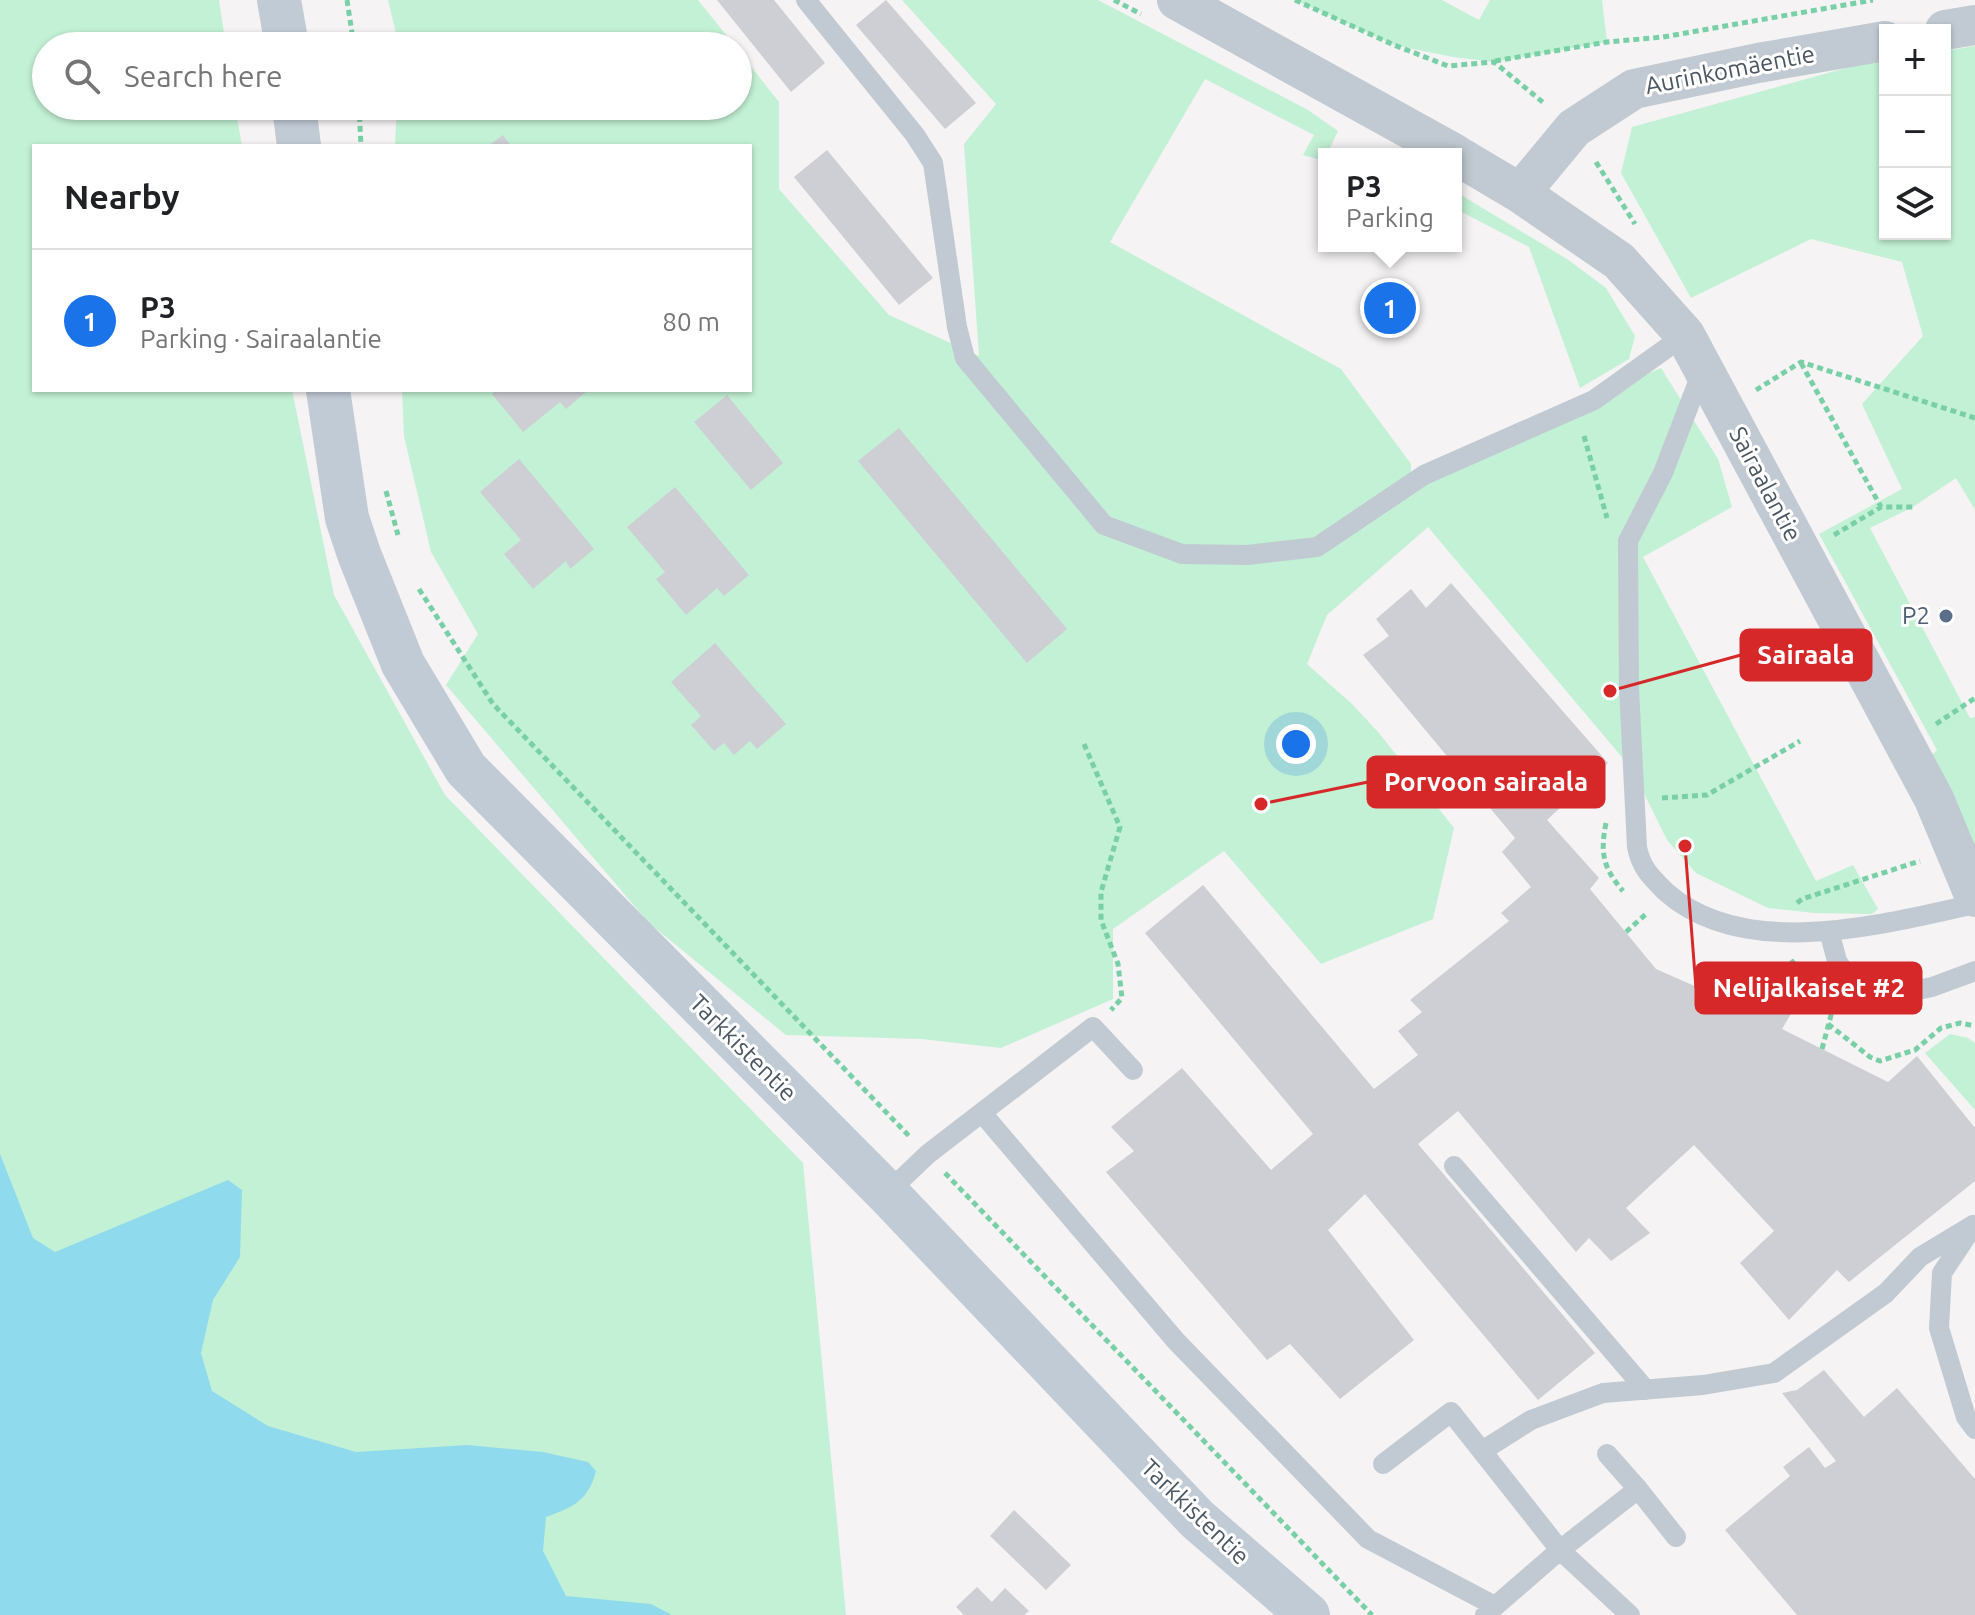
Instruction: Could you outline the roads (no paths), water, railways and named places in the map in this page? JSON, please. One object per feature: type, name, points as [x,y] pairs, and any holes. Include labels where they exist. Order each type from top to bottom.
[{"type":"street","points":[[279,0],[285,32]]},
{"type":"street","name":"Sairaalantie","points":[[1177,0],[1444,148]]},
{"type":"street","points":[[1951,29],[1975,25]]},
{"type":"street","name":"Aurinkomäentie","points":[[1520,193],[1574,128],[1634,89],[1879,42]]},
{"type":"street","points":[[296,120],[299,144]]},
{"type":"street","name":"Sairaalantie","points":[[1462,158],[1520,193],[1619,261],[1694,352],[1934,799],[1975,897]]},
{"type":"street","name":"Tarkkistentie","points":[[328,392],[342,494],[359,554],[403,664],[466,769],[887,1193],[1197,1519],[1308,1615]]},
{"type":"lane","points":[[806,0],[915,135],[933,163],[957,327],[965,358],[1104,525],[1182,554],[1247,555],[1317,547],[1424,475],[1694,352]]},
{"type":"lane","points":[[1694,352],[1663,473],[1628,541],[1629,688],[1640,863],[1647,874],[1676,901],[1706,917],[1757,931],[1829,931],[1894,923],[1975,904]]},
{"type":"lane","points":[[1829,931],[1837,961],[1854,987],[1889,996],[1932,987],[1975,971]]},
{"type":"lane","points":[[887,1193],[928,1154],[1093,1027],[1133,1070]]},
{"type":"lane","points":[[982,1113],[1176,1341],[1368,1539],[1490,1610],[1638,1489]]},
{"type":"lane","points":[[1454,1166],[1646,1390]]},
{"type":"lane","points":[[1482,1451],[1531,1420],[1603,1393],[1703,1385],[1774,1373],[1886,1293],[1920,1257],[1974,1225]]},
{"type":"lane","points":[[1974,1225],[1942,1273],[1939,1328],[1966,1417],[1975,1429]]},
{"type":"lane","points":[[1383,1464],[1451,1412],[1560,1550],[1630,1615]]},
{"type":"lane","points":[[1607,1454],[1676,1537]]},
{"type":"water","points":[[0,1154],[33,1238],[55,1252],[228,1180],[242,1190],[240,1257],[213,1300],[201,1353],[212,1391],[268,1426],[356,1452],[467,1445],[543,1452],[588,1462],[596,1471],[584,1497],[546,1517],[543,1551],[566,1596],[651,1604],[672,1615],[0,1615]]},
{"type":"place","name":"P3","points":[[1390,308]]},
{"type":"place","name":"P2","points":[[1946,616]]},
{"type":"place","name":"Sairaala","points":[[1610,691]]},
{"type":"place","name":"Porvoon sairaala","points":[[1261,804]]},
{"type":"place","name":"Nelijalkaiset #2","points":[[1685,846]]}]
